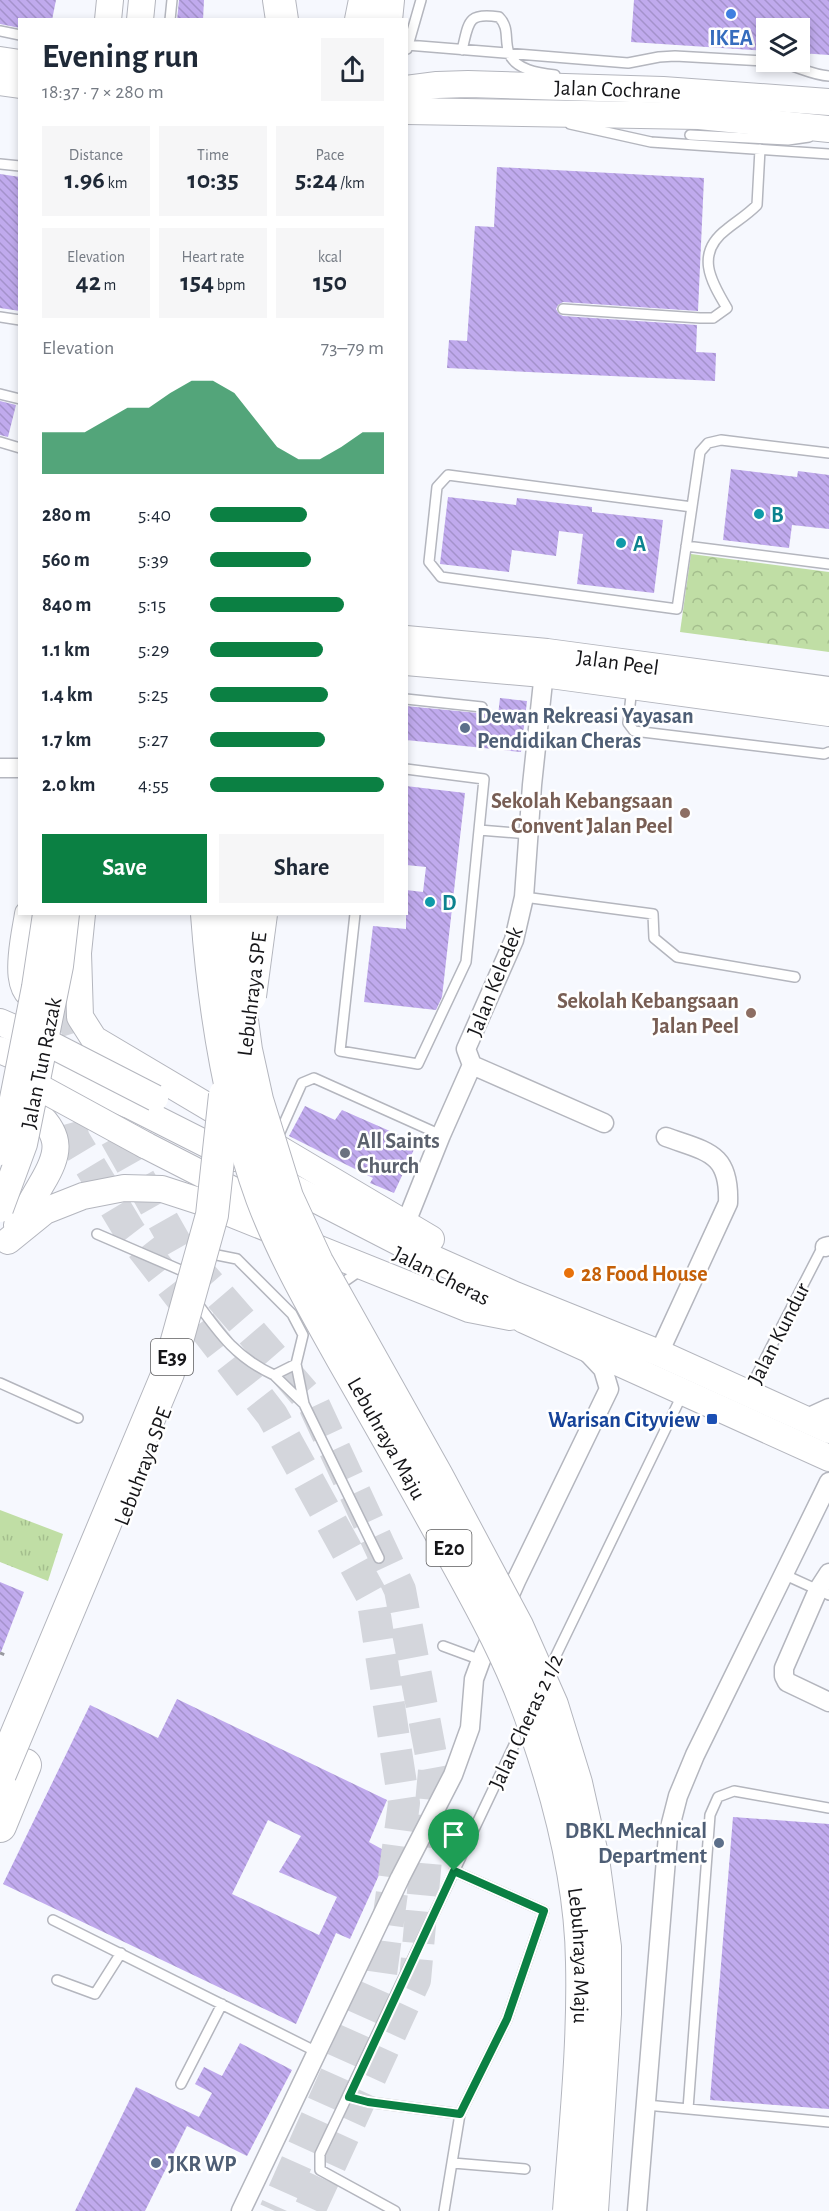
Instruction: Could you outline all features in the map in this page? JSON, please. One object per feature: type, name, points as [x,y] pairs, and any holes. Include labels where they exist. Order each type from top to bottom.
[{"type":"highway","points":[[345,18],[347,0]]},
{"type":"highway","points":[[361,18],[365,0]]},
{"type":"highway","points":[[371,18],[373,0]]},
{"type":"highway","points":[[386,18],[388,0]]},
{"type":"highway","name":"Lebuhraya Maju","points":[[207,915],[211,965],[231,1088],[244,1142],[262,1199],[305,1293],[487,1615],[520,1690],[549,1774],[570,1854],[582,1961],[578,2088],[569,2211]]},
{"type":"highway","name":"Lebuhraya Maju","points":[[232,915],[235,969],[246,1050],[257,1100],[287,1197],[317,1262],[437,1476],[517,1626],[552,1705],[576,1783],[593,1859],[605,1947],[605,2014],[592,2211]]},
{"type":"highway","name":"Lebuhraya SPE","points":[[0,1774],[168,1373],[212,1215],[244,915]]},
{"type":"highway","name":"Lebuhraya SPE","points":[[0,1827],[180,1371],[221,1218],[261,915]]},
{"type":"street","points":[[108,18],[110,0]]},
{"type":"street","points":[[140,18],[142,0]]},
{"type":"street","points":[[0,60],[18,63]]},
{"type":"street","points":[[0,81],[18,85]]},
{"type":"street","name":"Jalan Cochrane","points":[[408,89],[468,84],[663,90],[829,102]]},
{"type":"street","name":"Jalan Cochrane","points":[[408,111],[699,116],[829,129]]},
{"type":"street","name":"Jalan Peel","points":[[408,639],[545,663],[829,690]]},
{"type":"street","name":"Jalan Peel","points":[[408,662],[545,663],[632,687],[829,712]]},
{"type":"street","name":"Jalan Keledek","points":[[405,1225],[472,1065],[466,1049],[514,940],[524,897],[545,663]]},
{"type":"street","points":[[0,768],[18,768]]},
{"type":"street","points":[[28,915],[20,970],[21,984],[30,995],[44,1000],[65,992],[72,979],[78,953],[82,915]]},
{"type":"street","name":"Jalan Tun Razak","points":[[34,1037],[35,987],[46,915]]},
{"type":"street","name":"Jalan Tun Razak","points":[[0,1152],[6,1134],[17,1077],[60,966],[66,915]]},
{"type":"street","points":[[0,971],[23,947]]},
{"type":"street","points":[[78,953],[80,1017],[94,1039],[429,1238],[515,1295]]},
{"type":"street","points":[[0,1022],[156,1098],[296,1178],[418,1240],[515,1295]]},
{"type":"street","name":"Jalan Cheras","points":[[0,1050],[129,1105],[414,1250],[515,1295],[658,1353],[829,1430]]},
{"type":"street","points":[[472,1065],[604,1123]]},
{"type":"street","name":"Jalan Cheras","points":[[63,1076],[236,1176],[482,1293],[524,1320],[829,1458]]},
{"type":"street","points":[[17,1077],[322,1235],[524,1320]]},
{"type":"street","name":"Jalan Tun Razak","points":[[0,1209],[24,1144],[17,1077]]},
{"type":"street","points":[[0,1128],[3,1121],[14,1113],[36,1112],[48,1123],[55,1137],[57,1152],[52,1167],[4,1247]]},
{"type":"street","points":[[658,1353],[728,1203],[722,1163],[708,1152],[666,1137]]},
{"type":"street","points":[[4,1247],[45,1211],[83,1196],[124,1188],[162,1189],[202,1202],[469,1309],[524,1320]]},
{"type":"street","points":[[579,1345],[603,1369],[609,1389]]},
{"type":"street","points":[[241,2211],[400,1878],[453,1775],[470,1728],[474,1679],[481,1660],[516,1581],[609,1389],[631,1380],[644,1378],[656,1381]]},
{"type":"street","points":[[805,1419],[829,1408]]},
{"type":"street","points":[[637,2211],[668,1835],[672,1815],[696,1755],[829,1482]]},
{"type":"street","points":[[829,1573],[824,1592],[784,1668],[787,1682],[829,1702]]},
{"type":"lane","points":[[170,18],[172,0]]},
{"type":"lane","points":[[408,42],[421,0]]},
{"type":"lane","points":[[462,50],[471,20],[477,15],[500,17],[505,22],[509,54],[522,67],[542,74],[663,90]]},
{"type":"lane","points":[[0,31],[18,35]]},
{"type":"lane","points":[[408,45],[628,63],[675,56],[756,60]]},
{"type":"lane","points":[[805,72],[829,76]]},
{"type":"lane","points":[[520,114],[651,142],[829,154]]},
{"type":"lane","points":[[690,135],[788,140],[829,134]]},
{"type":"lane","points":[[563,309],[713,318],[727,308],[715,289],[707,268],[710,247],[724,230],[747,215],[757,205],[760,149]]},
{"type":"lane","points":[[0,164],[18,166]]},
{"type":"lane","points":[[0,317],[18,320]]},
{"type":"lane","points":[[0,394],[18,398]]},
{"type":"lane","points":[[692,507],[448,475],[437,487],[429,562],[441,577],[676,609],[692,507],[700,452],[708,443],[721,440],[829,453]]},
{"type":"lane","points":[[0,442],[18,447]]},
{"type":"lane","points":[[686,546],[829,564]]},
{"type":"lane","points":[[632,687],[628,723],[634,731],[824,754],[829,752]]},
{"type":"lane","points":[[408,699],[482,707]]},
{"type":"lane","points":[[355,915],[340,1051],[418,1064],[466,962],[484,779],[408,769]]},
{"type":"lane","points":[[479,830],[528,834]]},
{"type":"lane","points":[[524,897],[653,914],[654,938],[676,957],[795,977]]},
{"type":"lane","points":[[274,1145],[302,1083],[314,1078],[441,1135]]},
{"type":"lane","points":[[97,1233],[185,1272]]},
{"type":"lane","name":"Jalan Kundur","points":[[748,1393],[821,1250],[827,1247]]},
{"type":"lane","points":[[185,1272],[208,1252],[237,1259],[292,1314],[303,1335],[296,1364],[304,1404],[379,1558]]},
{"type":"lane","points":[[292,1314],[365,1267]]},
{"type":"lane","points":[[185,1272],[190,1294],[228,1345],[258,1368],[274,1375],[304,1404]]},
{"type":"lane","points":[[274,1375],[296,1364]]},
{"type":"lane","points":[[0,1383],[78,1418]]},
{"type":"lane","name":"Jalan Cheras 2 1/2","points":[[539,1693],[683,1393]]},
{"type":"lane","points":[[783,1574],[824,1592]]},
{"type":"lane","points":[[443,1646],[481,1660]]},
{"type":"lane","name":"Jalan Cheras 2 1/2","points":[[395,2211],[320,2170],[320,2154],[534,1703]]},
{"type":"lane","points":[[688,2109],[710,1815],[718,1797],[734,1791],[829,1808]]},
{"type":"lane","points":[[444,2211],[460,2114],[507,2019],[544,1911],[454,1871]]},
{"type":"lane","points":[[53,1920],[318,2052]]},
{"type":"lane","points":[[57,1980],[95,1994],[121,1953]]},
{"type":"lane","points":[[181,2084],[222,2004]]},
{"type":"lane","points":[[349,2097],[368,2102],[460,2114]]},
{"type":"lane","points":[[646,2105],[829,2122]]},
{"type":"lane","points":[[453,2163],[525,2169]]},
{"type":"path","points":[[0,1653],[8,1656]]},
{"type":"green space","points":[[691,554],[829,572],[829,652],[680,632]]},
{"type":"green space","points":[[0,1510],[63,1534],[48,1581],[0,1562]]},
{"type":"building","points":[[0,0],[56,0],[52,18],[18,18],[18,28],[0,24]]},
{"type":"building","points":[[179,0],[204,0],[203,18],[177,18]]},
{"type":"building","name":"IKEA","points":[[634,0],[829,0],[829,55],[810,54],[810,18],[756,18],[756,50],[631,42]]},
{"type":"building","points":[[497,167],[704,178],[698,311],[563,302],[556,309],[563,316],[697,325],[696,352],[716,353],[715,381],[447,368],[449,340],[467,341],[475,226],[494,227]]},
{"type":"building","points":[[0,174],[18,177],[18,311],[0,308]]},
{"type":"building","points":[[0,401],[16,405],[8,437],[0,435]]},
{"type":"building","name":"B","points":[[731,469],[797,477],[798,471],[829,475],[829,529],[792,525],[789,548],[723,540]]},
{"type":"building","name":"A","points":[[448,497],[516,505],[517,498],[592,507],[592,512],[663,520],[654,593],[577,584],[583,534],[559,531],[556,556],[512,550],[509,572],[440,564]]},
{"type":"building","name":"Dewan Rekreasi Yayasan Pendidikan Cheras","points":[[500,698],[527,701],[521,752],[408,740],[408,706],[498,715]]},
{"type":"building","name":"D","points":[[408,786],[465,793],[442,997],[436,1010],[364,1002],[373,926],[406,929],[408,890],[423,892],[426,867],[408,865]]},
{"type":"building","points":[[305,1106],[335,1120],[342,1110],[417,1143],[394,1193],[370,1183],[373,1178],[289,1136]]},
{"type":"building","points":[[0,1582],[24,1592],[1,1652],[0,1652]]},
{"type":"building","points":[[177,1699],[387,1800],[369,1842],[389,1853],[350,1939],[336,1933],[296,2024],[3,1884],[90,1705],[158,1738]],"holes":[[[268,1820],[301,1836],[279,1872],[337,1897],[319,1935],[232,1894]]]},
{"type":"building","points":[[733,1817],[829,1824],[829,2109],[710,2100]]},
{"type":"building","points":[[240,2043],[292,2070],[247,2156],[187,2126],[145,2211],[75,2211],[136,2087],[199,2117],[212,2093],[195,2084],[204,2067],[222,2076]]},
{"type":"tunnel","points":[[70,1001],[72,1014],[105,1118],[179,1249],[314,1405],[400,1590],[434,1771],[415,1980],[309,2211]]},
{"type":"tunnel","points":[[57,1077],[74,1139],[130,1232],[272,1415],[372,1596],[404,1803],[381,1974],[275,2211]]},
{"type":"place","name":"IKEA","points":[[731,14]]},
{"type":"place","name":"B","points":[[759,514]]},
{"type":"place","name":"A","points":[[621,543]]},
{"type":"place","name":"Dewan Rekreasi Yayasan Pendidikan Cheras","points":[[465,728]]},
{"type":"place","name":"Sekolah Kebangsaan Convent Jalan Peel","points":[[685,813]]},
{"type":"place","name":"D","points":[[430,902]]},
{"type":"place","name":"Sekolah Kebangsaan Jalan Peel","points":[[751,1013]]},
{"type":"place","name":"All Saints Church","points":[[345,1153]]},
{"type":"place","name":"28 Food House","points":[[569,1273]]},
{"type":"place","name":"Warisan Cityview","points":[[712,1419]]},
{"type":"place","name":"DBKL Mechnical Department","points":[[719,1843]]},
{"type":"place","name":"JKR WP","points":[[156,2163]]},
{"type":"route","points":[[454,1871],[544,1911],[507,2019],[460,2114],[368,2102],[349,2097],[454,1871]]}]
